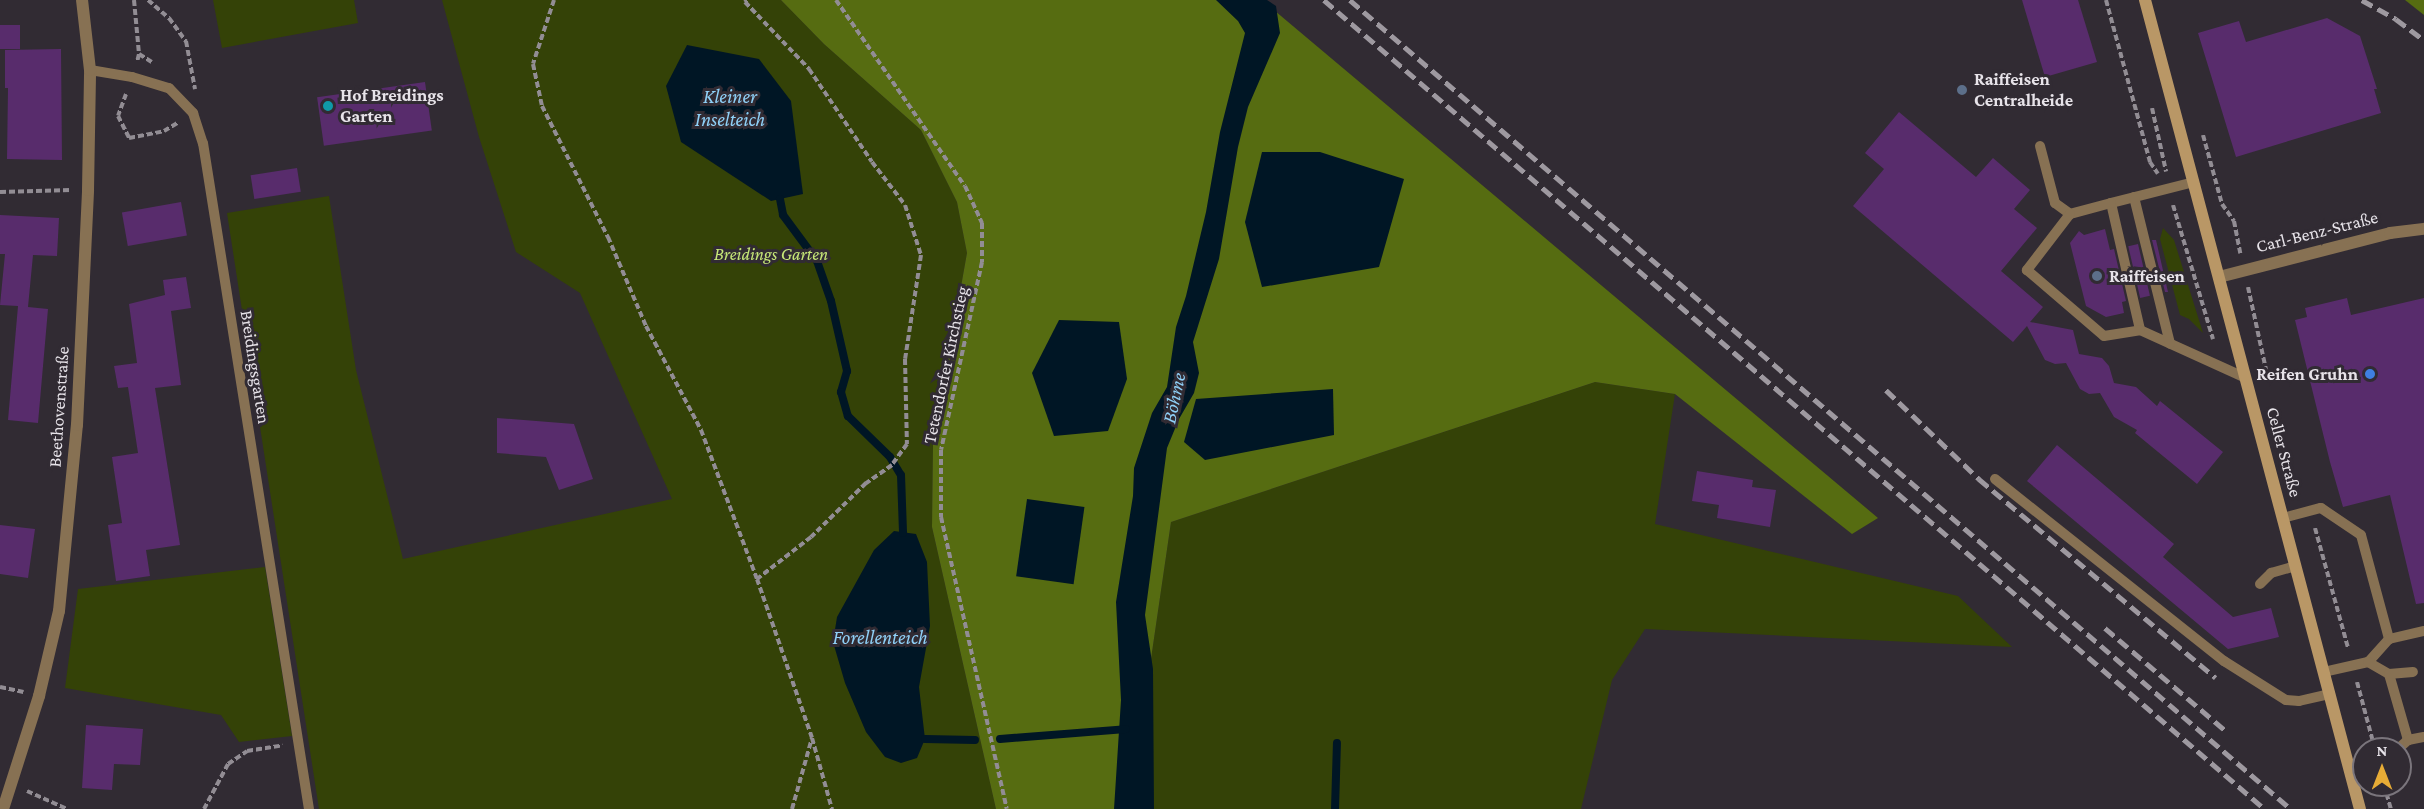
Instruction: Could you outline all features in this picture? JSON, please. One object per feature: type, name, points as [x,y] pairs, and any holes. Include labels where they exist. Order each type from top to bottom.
[{"type":"main road","name":"Celler Straße","points":[[2145,0],[2360,809]]},
{"type":"street","name":"Beethovenstraße","points":[[3,809],[13,785],[39,696],[59,611],[77,425],[87,190],[90,70],[82,0]]},
{"type":"street","name":"Carl-Benz-Straße","points":[[2219,277],[2390,233],[2424,229]]},
{"type":"lane","name":"Breidingsgarten","points":[[90,70],[132,77],[169,88],[193,113],[203,143],[309,809]]},
{"type":"lane","points":[[2040,146],[2055,203],[2070,214]]},
{"type":"lane","points":[[2194,182],[2070,214],[2027,270],[2104,336],[2140,330],[2246,378]]},
{"type":"lane","points":[[2134,197],[2170,344]]},
{"type":"lane","points":[[2111,203],[2140,330]]},
{"type":"lane","points":[[1995,479],[2224,661],[2286,700],[2299,701],[2330,694]]},
{"type":"lane","points":[[2283,518],[2321,508],[2361,535],[2389,639]]},
{"type":"lane","points":[[2260,584],[2271,573],[2296,566]]},
{"type":"lane","points":[[2324,672],[2368,663],[2389,639],[2424,631]]},
{"type":"lane","points":[[2368,663],[2389,674],[2413,672]]},
{"type":"lane","points":[[2389,674],[2407,737]]},
{"type":"path","points":[[554,0],[533,64],[542,106],[608,237],[646,326],[701,430],[757,579],[812,738],[832,809]]},
{"type":"path","name":"Tetendorfer Kirchstieg","points":[[836,0],[965,186],[982,223],[982,262],[941,450],[941,517],[1007,809]]},
{"type":"path","points":[[2106,0],[2150,162],[2169,188]]},
{"type":"path","points":[[744,1],[809,69],[872,162],[905,205],[921,255],[906,359],[906,444],[893,463],[866,483],[812,537],[757,579]]},
{"type":"path","points":[[2149,98],[2169,188]]},
{"type":"path","points":[[0,192],[87,190]]},
{"type":"path","points":[[2256,322],[2269,384]]},
{"type":"path","points":[[2306,512],[2314,525],[2372,737]]},
{"type":"path","points":[[792,809],[812,738]]},
{"type":"path","points":[[204,809],[228,764],[247,751],[298,742]]},
{"type":"path","points":[[13,785],[67,809]]},
{"type":"green space","points":[[213,0],[354,0],[358,23],[222,48]]},
{"type":"green space","name":"Breidings Garten","points":[[442,0],[781,0],[824,44],[921,130],[957,202],[967,253],[933,444],[932,527],[996,809],[319,809],[227,213],[329,196],[356,370],[403,559],[672,499],[580,293],[516,252],[479,137]]},
{"type":"green space","points":[[781,0],[1262,0],[1878,518],[1852,534],[1675,394],[1595,382],[1171,522],[1146,693],[1147,809],[996,809],[932,527],[933,444],[967,253],[957,202],[921,130],[824,44]]},
{"type":"green space","points":[[2405,0],[2424,0],[2424,15]]},
{"type":"green space","points":[[2163,228],[2174,240],[2203,333],[2189,319],[2180,315],[2160,239]]},
{"type":"green space","points":[[1595,382],[1675,394],[1655,524],[1958,596],[2012,647],[1645,629],[1612,680],[1581,809],[1147,809],[1146,693],[1171,522]]},
{"type":"green space","points":[[265,567],[292,736],[239,742],[221,715],[65,688],[78,589]]},
{"type":"water","name":"Böhme","points":[[1216,0],[1267,0],[1276,6],[1280,33],[1248,107],[1238,147],[1219,259],[1193,342],[1199,373],[1194,393],[1179,419],[1167,448],[1145,615],[1153,669],[1154,809],[1114,809],[1121,700],[1116,602],[1133,496],[1134,468],[1152,413],[1167,387],[1176,327],[1186,296],[1206,212],[1220,132],[1245,33],[1238,21]]},
{"type":"water","name":"Kleiner Inselteich","points":[[687,45],[759,59],[791,101],[803,194],[771,201],[681,142],[666,86]]},
{"type":"water","points":[[1262,152],[1320,152],[1404,179],[1379,267],[1262,287],[1245,222]]},
{"type":"water","points":[[1059,320],[1119,322],[1127,379],[1108,431],[1054,436],[1032,373]]},
{"type":"water","points":[[1333,389],[1334,435],[1205,460],[1184,442],[1196,399]]},
{"type":"water","points":[[1027,499],[1084,507],[1074,584],[1016,576]]},
{"type":"water","name":"Forellenteich","points":[[894,531],[916,534],[927,562],[930,626],[919,687],[925,739],[917,758],[901,763],[885,757],[866,732],[845,683],[833,642],[837,617],[874,550]]},
{"type":"building","points":[[2022,0],[2078,0],[2097,62],[2045,77]]},
{"type":"building","points":[[2327,18],[2360,36],[2377,89],[2374,89],[2381,113],[2236,157],[2198,33],[2239,21],[2246,42]]},
{"type":"building","points":[[0,25],[20,25],[20,49],[0,49]]},
{"type":"building","points":[[61,49],[62,160],[7,159],[8,88],[5,88],[5,50]]},
{"type":"building","points":[[425,82],[432,131],[324,146],[317,97]]},
{"type":"building","points":[[1899,112],[1976,177],[1993,158],[2030,190],[2014,209],[2037,228],[2001,271],[2043,307],[2030,322],[2073,330],[2079,354],[2102,358],[2109,366],[2114,383],[2136,387],[2157,406],[2160,401],[2223,452],[2197,484],[2135,433],[2137,430],[2114,417],[2100,393],[2089,394],[2080,389],[2066,363],[2055,364],[2045,360],[2027,326],[2013,342],[1853,206],[1884,169],[1865,153]]},
{"type":"building","points":[[297,168],[301,192],[254,199],[251,175]]},
{"type":"building","points":[[181,202],[187,235],[128,246],[122,212]]},
{"type":"building","points":[[0,215],[59,218],[57,256],[33,255],[28,307],[48,309],[38,423],[8,420],[18,306],[0,305],[5,254],[0,254]]},
{"type":"building","name":"Raiffeisen","points":[[2105,229],[2110,250],[2114,249],[2126,301],[2122,302],[2124,313],[2106,317],[2086,306],[2070,243],[2079,231],[2084,235]]},
{"type":"building","points":[[2152,240],[2156,240],[2168,292],[2165,292]]},
{"type":"building","points":[[2138,244],[2150,296],[2140,298],[2128,246]]},
{"type":"building","points":[[186,277],[191,308],[171,311],[181,385],[155,388],[180,545],[146,550],[150,576],[116,581],[108,525],[122,523],[112,457],[138,453],[128,387],[118,388],[114,366],[137,363],[129,304],[165,295],[163,280]]},
{"type":"building","points":[[2347,298],[2351,315],[2424,298],[2424,603],[2416,604],[2390,495],[2343,507],[2330,462],[2295,320],[2307,317],[2305,308]]},
{"type":"building","points":[[497,418],[574,424],[593,479],[559,490],[546,457],[497,453]]},
{"type":"building","points":[[2057,445],[2174,544],[2163,557],[2233,617],[2271,608],[2279,637],[2228,649],[2027,481]]},
{"type":"building","points":[[1697,471],[1753,480],[1752,487],[1776,490],[1770,527],[1717,518],[1719,505],[1692,501]]},
{"type":"building","points":[[0,525],[35,529],[28,578],[0,574]]},
{"type":"building","points":[[86,725],[143,729],[140,765],[114,764],[112,790],[82,788]]},
{"type":"waterway","points":[[780,199],[783,215],[817,261],[831,301],[847,371],[841,392],[848,416],[890,457],[901,475],[903,533]]},
{"type":"waterway","points":[[1000,739],[1126,729]]},
{"type":"waterway","points":[[925,739],[975,740]]},
{"type":"waterway","points":[[1335,809],[1337,743]]},
{"type":"railway","points":[[1324,0],[2265,809]]},
{"type":"railway","points":[[1350,0],[2291,809]]},
{"type":"railway","points":[[2362,0],[2396,19],[2424,40]]},
{"type":"railway","points":[[1886,390],[1979,479],[2216,678]]},
{"type":"railway","points":[[2105,628],[2227,732]]},
{"type":"place","name":"Raiffeisen Centralheide","points":[[1962,90]]},
{"type":"place","name":"Hof Breidings Garten","points":[[328,106]]},
{"type":"place","name":"Raiffeisen","points":[[2097,276]]},
{"type":"place","name":"Reifen Gruhn","points":[[2370,374]]}]
